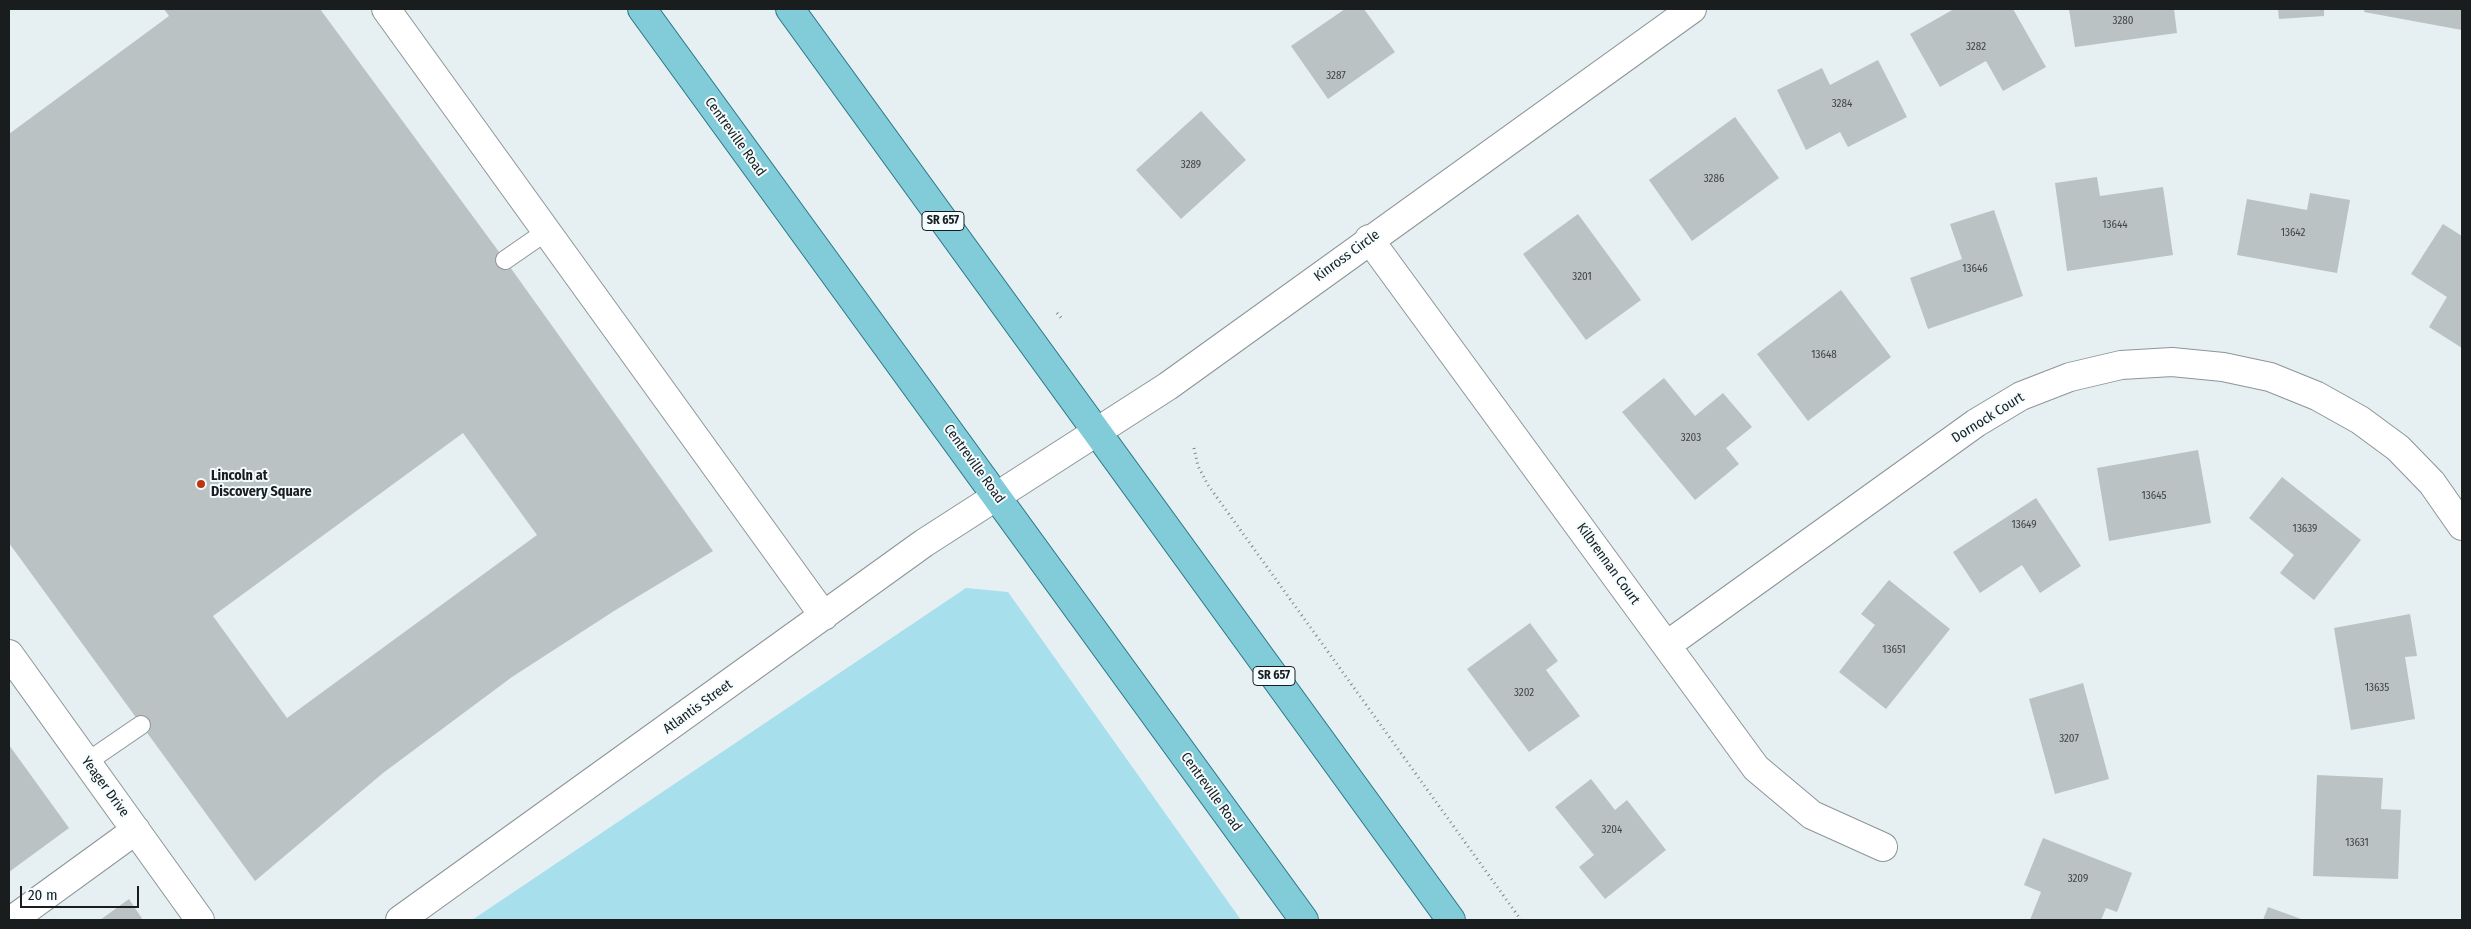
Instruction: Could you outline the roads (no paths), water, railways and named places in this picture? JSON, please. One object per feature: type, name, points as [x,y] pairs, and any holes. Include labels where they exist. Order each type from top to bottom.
[{"type":"main road","name":"Centreville Road","points":[[642,9],[1304,920]]},
{"type":"main road","name":"SR 657","points":[[790,9],[1451,920]]},
{"type":"street","points":[[386,9],[824,616]]},
{"type":"street","name":"Kinross Circle","points":[[997,496],[1168,386],[1369,239],[1692,9]]},
{"type":"street","name":"Kilbrennan Court","points":[[1369,239],[1756,768],[1812,815],[1883,847]]},
{"type":"street","name":"Dornock Court","points":[[1667,645],[1976,423],[2029,393],[2070,377],[2121,366],[2172,362],[2223,366],[2270,377],[2317,396],[2360,420],[2398,448],[2432,483],[2462,526]]},
{"type":"street","name":"Atlantis Street","points":[[400,920],[924,543],[997,496]]},
{"type":"street","name":"Yeager Drive","points":[[9,654],[200,920]]},
{"type":"street","points":[[12,920],[136,830]]},
{"type":"lane","points":[[505,260],[547,231]]},
{"type":"lane","points":[[87,762],[141,725]]},
{"type":"place","name":"Lincoln at Discovery Square","points":[[201,484]]}]
